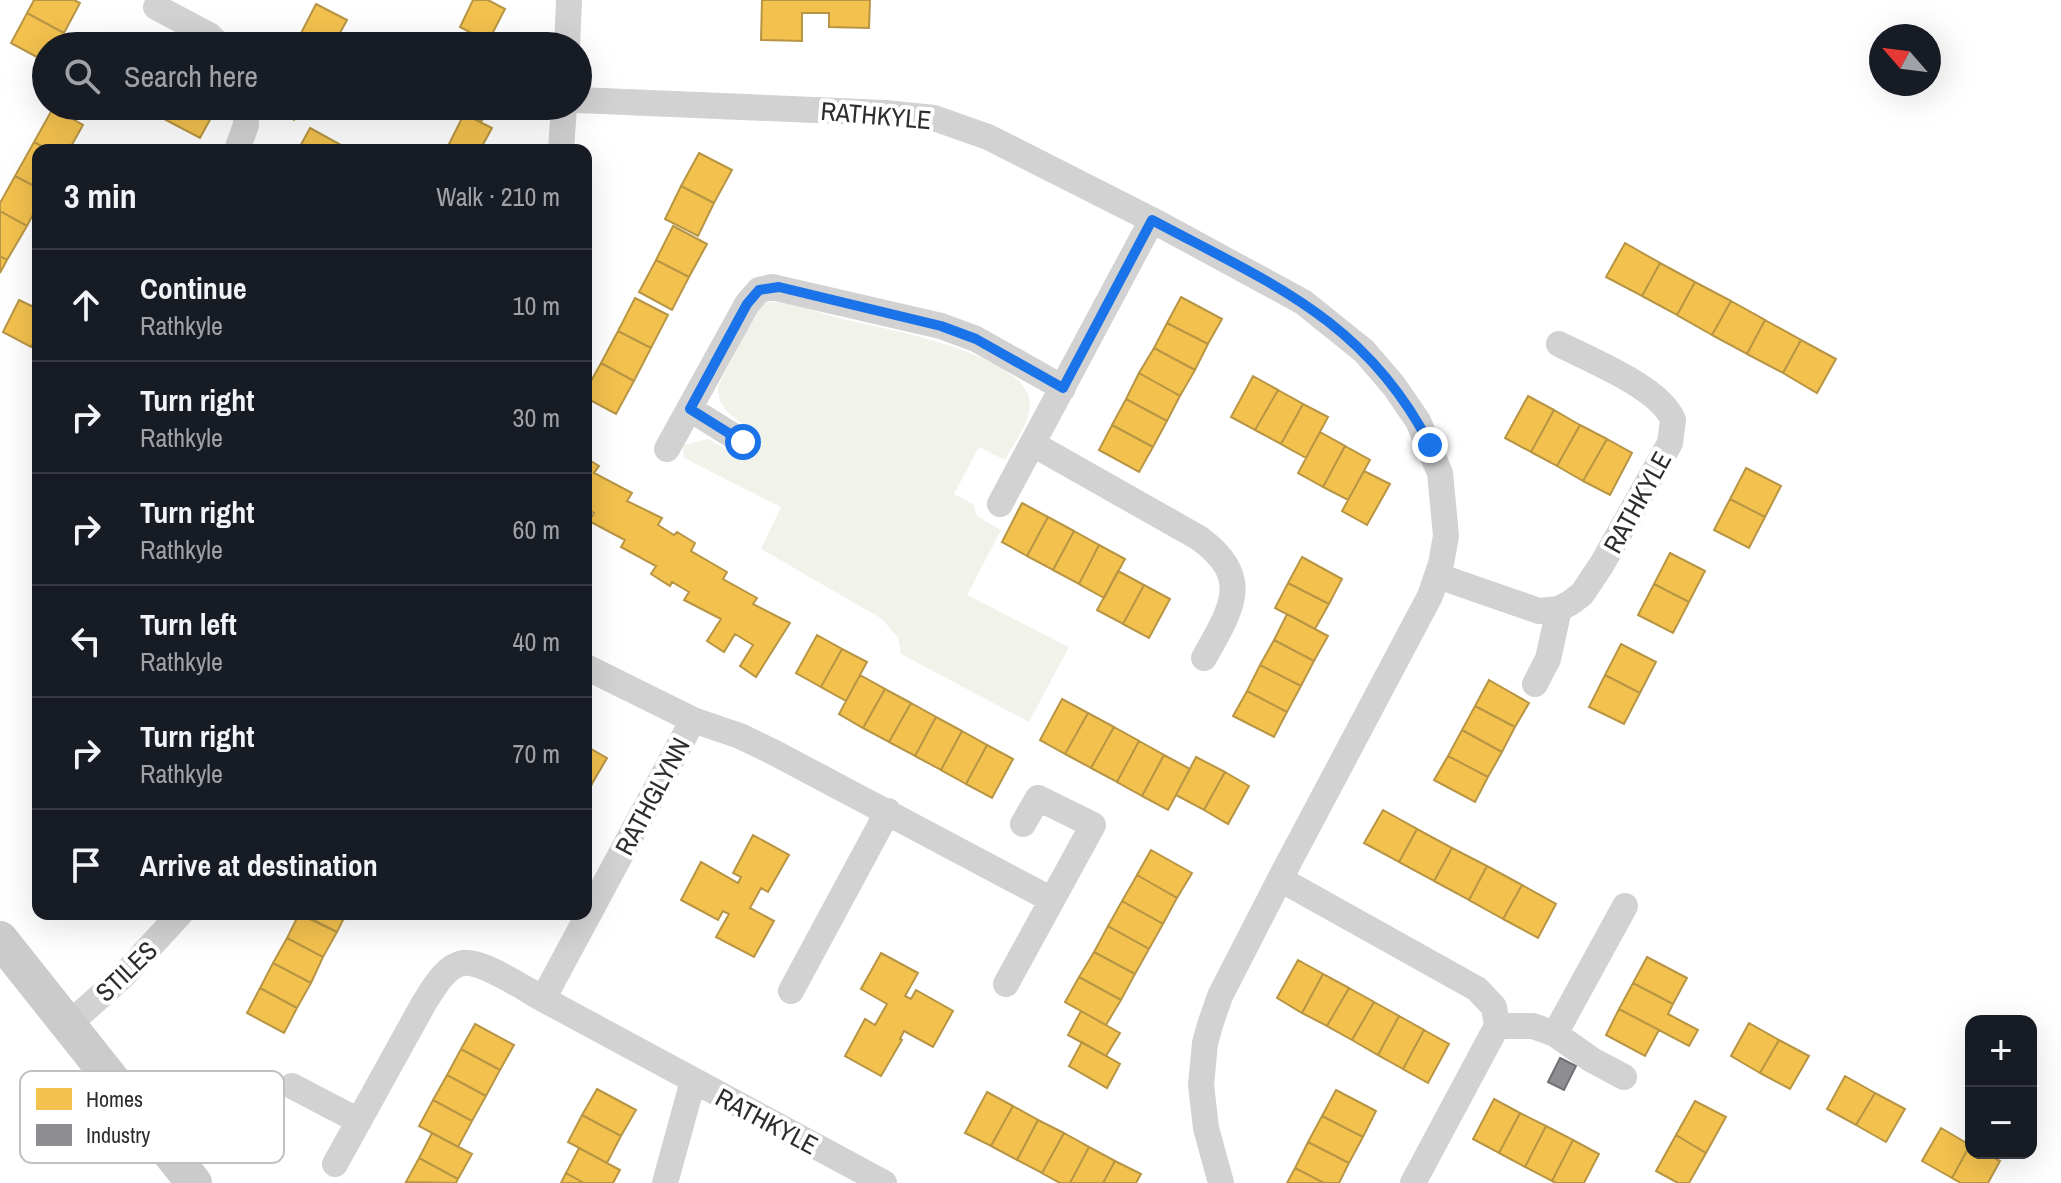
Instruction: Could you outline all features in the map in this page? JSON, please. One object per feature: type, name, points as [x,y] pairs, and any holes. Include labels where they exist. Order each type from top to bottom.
[{"type":"street","points":[[568,32],[569,0]]},
{"type":"street","points":[[156,7],[203,32]]},
{"type":"street","name":"RATHKYLE","points":[[592,101],[885,113],[934,118],[988,137],[1152,220],[1303,302],[1364,351],[1418,421],[1440,473],[1446,521],[1438,576],[1422,615],[1220,996],[1205,1043],[1201,1085],[1206,1128],[1221,1183]]},
{"type":"street","points":[[239,144],[246,120]]},
{"type":"street","points":[[561,144],[563,120]]},
{"type":"street","points":[[1000,504],[1152,220]]},
{"type":"street","points":[[667,449],[751,298],[759,290],[772,287],[941,326],[976,339],[1063,388]]},
{"type":"street","name":"RATHKYLE","points":[[1559,344],[1655,395],[1671,413],[1673,430],[1670,443],[1602,564],[1582,594],[1559,609]]},
{"type":"street","points":[[690,409],[743,442]]},
{"type":"street","points":[[1033,444],[1199,538],[1224,558],[1232,578],[1230,605],[1204,658]]},
{"type":"street","points":[[1438,576],[1539,611],[1559,609],[1548,659],[1535,684]]},
{"type":"street","name":"RATHGLYNN","points":[[592,670],[693,720],[740,736],[888,811],[1052,900]]},
{"type":"street","name":"RATHGLYNN","points":[[592,908],[693,720]]},
{"type":"street","points":[[1006,984],[1093,825],[1038,798],[1023,824]]},
{"type":"street","points":[[791,991],[888,811]]},
{"type":"street","points":[[1280,879],[1477,989],[1494,1007],[1497,1026],[1413,1183]]},
{"type":"street","points":[[1555,1034],[1625,906]]},
{"type":"street","name":"STILES","points":[[69,1024],[123,976],[174,920]]},
{"type":"street","name":"RATHGLYNN","points":[[543,999],[585,920]]},
{"type":"street","points":[[0,939],[106,1071]]},
{"type":"street","points":[[335,1164],[424,1003],[451,969],[464,963],[476,965],[543,999],[693,1081],[665,1183]]},
{"type":"street","points":[[1497,1026],[1533,1026],[1555,1034],[1592,1060],[1624,1077]]},
{"type":"street","name":"RATHKYLE","points":[[693,1081],[884,1183]]},
{"type":"street","points":[[292,1086],[359,1121]]},
{"type":"street","points":[[178,1163],[194,1183]]},
{"type":"shaded area","points":[[768,302],[798,306],[949,346],[1002,368],[1020,382],[1029,398],[1029,414],[1005,460],[979,447],[954,494],[973,504],[977,516],[1001,530],[967,595],[1069,647],[1029,722],[901,654],[898,638],[882,619],[761,549],[781,507],[684,458],[683,445],[708,439],[739,457],[756,434],[725,408],[718,395],[718,386],[759,307]]},
{"type":"building: Homes","points":[[34,0],[74,0],[80,3],[65,32],[27,13]]},
{"type":"building: Homes","points":[[473,0],[488,0],[505,9],[493,32],[469,32],[460,27]]},
{"type":"building: Homes","points":[[762,0],[870,0],[869,28],[829,27],[829,13],[802,13],[802,41],[761,40]]},
{"type":"building: Homes","points":[[316,4],[347,20],[341,32],[302,32]]},
{"type":"building: Homes","points":[[27,13],[62,32],[32,32],[32,54],[11,43]]},
{"type":"building: Homes","points":[[46,120],[74,120],[83,125],[72,144],[34,142]]},
{"type":"building: Homes","points":[[166,120],[210,120],[200,138]]},
{"type":"building: Homes","points":[[461,120],[476,120],[492,128],[483,144],[449,144]]},
{"type":"building: Homes","points":[[310,128],[339,144],[301,144]]},
{"type":"building: Homes","points":[[32,146],[32,185],[15,176]]},
{"type":"building: Homes","points":[[699,153],[732,170],[714,203],[681,186]]},
{"type":"building: Homes","points":[[15,176],[32,185],[32,216],[27,226],[0,211],[0,203]]},
{"type":"building: Homes","points":[[681,186],[714,203],[698,236],[665,219]]},
{"type":"building: Homes","points":[[0,211],[27,226],[7,260],[0,256]]},
{"type":"building: Homes","points":[[673,226],[707,244],[689,277],[656,260]]},
{"type":"building: Homes","points":[[1625,243],[1660,263],[1642,296],[1606,277]]},
{"type":"building: Homes","points":[[0,256],[7,260],[0,273]]},
{"type":"building: Homes","points":[[656,260],[689,277],[672,310],[639,292]]},
{"type":"building: Homes","points":[[1660,263],[1695,282],[1677,315],[1642,296]]},
{"type":"building: Homes","points":[[1695,282],[1731,301],[1712,335],[1677,315]]},
{"type":"building: Homes","points":[[1181,297],[1222,319],[1208,344],[1167,323]]},
{"type":"building: Homes","points":[[635,298],[668,315],[651,348],[618,331]]},
{"type":"building: Homes","points":[[19,300],[32,306],[31,347],[3,332]]},
{"type":"building: Homes","points":[[1731,301],[1765,320],[1747,354],[1712,335]]},
{"type":"building: Homes","points":[[1765,320],[1801,340],[1783,373],[1747,354]]},
{"type":"building: Homes","points":[[1167,323],[1208,344],[1195,370],[1154,348]]},
{"type":"building: Homes","points":[[618,331],[651,348],[634,381],[601,363]]},
{"type":"building: Homes","points":[[1801,340],[1836,359],[1817,393],[1783,373]]},
{"type":"building: Homes","points":[[1154,348],[1195,370],[1180,396],[1139,373]]},
{"type":"building: Homes","points":[[601,363],[634,381],[616,414],[592,401],[592,379]]},
{"type":"building: Homes","points":[[1139,373],[1180,396],[1167,421],[1126,399]]},
{"type":"building: Homes","points":[[1253,376],[1278,390],[1255,430],[1231,417]]},
{"type":"building: Homes","points":[[1278,390],[1303,404],[1281,444],[1255,430]]},
{"type":"building: Homes","points":[[1528,396],[1554,410],[1531,452],[1505,438]]},
{"type":"building: Homes","points":[[1126,399],[1167,421],[1153,447],[1112,425]]},
{"type":"building: Homes","points":[[1303,404],[1328,417],[1306,458],[1281,444]]},
{"type":"building: Homes","points":[[1554,410],[1580,425],[1557,466],[1531,452]]},
{"type":"building: Homes","points":[[1112,425],[1153,447],[1139,472],[1099,450]]},
{"type":"building: Homes","points":[[1580,425],[1607,439],[1583,481],[1557,466]]},
{"type":"building: Homes","points":[[1320,432],[1345,446],[1323,487],[1298,473]]},
{"type":"building: Homes","points":[[1607,439],[1632,453],[1610,495],[1583,481]]},
{"type":"building: Homes","points":[[1345,446],[1370,460],[1348,500],[1323,487]]},
{"type":"building: Homes","points":[[592,462],[599,466],[594,473],[632,493],[627,501],[662,518],[658,525],[674,535],[677,532],[695,543],[691,551],[727,572],[723,579],[757,598],[753,604],[790,623],[756,677],[740,666],[753,645],[735,634],[724,652],[707,641],[721,619],[684,600],[689,592],[672,582],[670,586],[651,574],[656,566],[621,547],[625,540],[592,523]]},
{"type":"building: Homes","points":[[1746,468],[1781,486],[1765,517],[1730,499]]},
{"type":"building: Homes","points":[[1364,471],[1390,484],[1367,525],[1342,511]]},
{"type":"building: Homes","points":[[1730,499],[1765,517],[1749,548],[1714,530]]},
{"type":"building: Homes","points":[[1022,503],[1048,517],[1027,556],[1002,542]]},
{"type":"building: Homes","points":[[1048,517],[1074,531],[1053,570],[1027,556]]},
{"type":"building: Homes","points":[[1074,531],[1099,545],[1079,584],[1053,570]]},
{"type":"building: Homes","points":[[1099,545],[1125,559],[1104,598],[1079,584]]},
{"type":"building: Homes","points":[[1670,553],[1705,571],[1689,602],[1654,584]]},
{"type":"building: Homes","points":[[1302,557],[1342,579],[1329,604],[1288,583]]},
{"type":"building: Homes","points":[[1118,571],[1144,585],[1123,624],[1097,610]]},
{"type":"building: Homes","points":[[1288,583],[1329,604],[1315,629],[1275,608]]},
{"type":"building: Homes","points":[[1654,584],[1689,602],[1673,633],[1638,615]]},
{"type":"building: Homes","points":[[1144,585],[1170,599],[1149,638],[1123,624]]},
{"type":"building: Homes","points":[[1287,614],[1328,636],[1314,661],[1274,640]]},
{"type":"building: Homes","points":[[817,635],[842,649],[821,687],[796,673]]},
{"type":"building: Homes","points":[[1274,640],[1314,661],[1301,686],[1260,665]]},
{"type":"building: Homes","points":[[1621,644],[1656,662],[1640,693],[1605,675]]},
{"type":"building: Homes","points":[[842,649],[867,662],[846,701],[821,687]]},
{"type":"building: Homes","points":[[1260,665],[1301,686],[1287,712],[1247,691]]},
{"type":"building: Homes","points":[[860,675],[885,689],[863,728],[839,714]]},
{"type":"building: Homes","points":[[1605,675],[1640,693],[1624,724],[1589,707]]},
{"type":"building: Homes","points":[[1489,680],[1529,703],[1515,727],[1475,706]]},
{"type":"building: Homes","points":[[885,689],[911,703],[889,742],[863,728]]},
{"type":"building: Homes","points":[[1247,691],[1287,712],[1274,737],[1233,716]]},
{"type":"building: Homes","points":[[1062,699],[1088,713],[1065,754],[1040,740]]},
{"type":"building: Homes","points":[[911,703],[936,717],[915,756],[889,742]]},
{"type":"building: Homes","points":[[1475,706],[1515,727],[1502,752],[1462,730]]},
{"type":"building: Homes","points":[[1088,713],[1114,727],[1091,768],[1065,754]]},
{"type":"building: Homes","points":[[936,717],[962,731],[941,770],[915,756]]},
{"type":"building: Homes","points":[[1114,727],[1139,741],[1117,782],[1091,768]]},
{"type":"building: Homes","points":[[1462,730],[1502,752],[1488,777],[1448,756]]},
{"type":"building: Homes","points":[[962,731],[987,745],[966,784],[941,770]]},
{"type":"building: Homes","points":[[1139,741],[1164,755],[1142,796],[1117,782]]},
{"type":"building: Homes","points":[[987,745],[1013,759],[992,798],[966,784]]},
{"type":"building: Homes","points":[[592,749],[607,758],[592,782]]},
{"type":"building: Homes","points":[[1164,755],[1190,769],[1168,810],[1142,796]]},
{"type":"building: Homes","points":[[1448,756],[1488,777],[1475,802],[1434,780]]},
{"type":"building: Homes","points":[[1196,757],[1225,772],[1204,810],[1176,795]]},
{"type":"building: Homes","points":[[1225,772],[1249,786],[1228,824],[1204,810]]},
{"type":"building: Homes","points":[[1383,810],[1417,829],[1399,862],[1364,843]]},
{"type":"building: Homes","points":[[1417,829],[1452,848],[1434,881],[1399,862]]},
{"type":"building: Homes","points":[[753,835],[789,855],[768,892],[761,888],[750,908],[774,921],[754,957],[716,937],[729,914],[723,911],[718,920],[681,900],[701,862],[738,883],[741,877],[733,873]]},
{"type":"building: Homes","points":[[1452,848],[1487,866],[1469,900],[1434,881]]},
{"type":"building: Homes","points":[[1151,850],[1192,873],[1177,898],[1137,875]]},
{"type":"building: Homes","points":[[1487,866],[1522,885],[1503,919],[1469,900]]},
{"type":"building: Homes","points":[[1137,875],[1177,898],[1163,924],[1122,901]]},
{"type":"building: Homes","points":[[1522,885],[1556,904],[1538,938],[1503,919]]},
{"type":"building: Homes","points":[[1122,901],[1163,924],[1149,949],[1108,926]]},
{"type":"building: Homes","points":[[296,920],[312,920],[337,932],[323,957],[287,938]]},
{"type":"building: Homes","points":[[314,920],[343,920],[337,932]]},
{"type":"building: Homes","points":[[1108,926],[1149,949],[1135,974],[1094,952]]},
{"type":"building: Homes","points":[[287,938],[323,957],[311,983],[273,963]]},
{"type":"building: Homes","points":[[1094,952],[1135,974],[1121,1000],[1079,977]]},
{"type":"building: Homes","points":[[881,953],[918,973],[905,996],[911,999],[916,990],[953,1011],[933,1047],[904,1031],[881,1076],[845,1056],[865,1019],[875,1025],[887,1004],[861,989]]},
{"type":"building: Homes","points":[[1647,957],[1687,978],[1673,1004],[1633,983]]},
{"type":"building: Homes","points":[[1298,960],[1323,974],[1302,1013],[1277,998]]},
{"type":"building: Homes","points":[[273,963],[311,983],[297,1008],[260,988]]},
{"type":"building: Homes","points":[[1323,974],[1349,988],[1327,1026],[1302,1013]]},
{"type":"building: Homes","points":[[1079,977],[1121,1000],[1106,1025],[1065,1002]]},
{"type":"building: Homes","points":[[1633,983],[1673,1004],[1668,1014],[1698,1030],[1689,1046],[1619,1009]]},
{"type":"building: Homes","points":[[260,988],[297,1008],[284,1033],[247,1013]]},
{"type":"building: Homes","points":[[1349,988],[1374,1002],[1352,1040],[1327,1026]]},
{"type":"building: Homes","points":[[1374,1002],[1399,1016],[1378,1055],[1352,1040]]},
{"type":"building: Homes","points":[[1619,1009],[1659,1030],[1645,1056],[1606,1035]]},
{"type":"building: Homes","points":[[1081,1011],[1120,1033],[1106,1056],[1068,1035]]},
{"type":"building: Homes","points":[[1399,1016],[1424,1030],[1403,1069],[1378,1055]]},
{"type":"building: Homes","points":[[1749,1023],[1779,1040],[1760,1073],[1731,1056]]},
{"type":"building: Homes","points":[[475,1024],[514,1045],[500,1070],[461,1049]]},
{"type":"building: Homes","points":[[1424,1030],[1449,1044],[1428,1083],[1403,1069]]},
{"type":"building: Homes","points":[[1779,1040],[1809,1056],[1790,1089],[1760,1073]]},
{"type":"building: Homes","points":[[1082,1042],[1120,1064],[1107,1088],[1069,1066]]},
{"type":"building: Homes","points":[[461,1049],[500,1070],[486,1096],[447,1075]]},
{"type":"building: Homes","points":[[447,1075],[486,1096],[472,1121],[433,1100]]},
{"type":"building: Homes","points":[[1845,1076],[1875,1093],[1856,1125],[1827,1109]]},
{"type":"building: Homes","points":[[597,1089],[636,1110],[621,1136],[582,1115]]},
{"type":"building: Homes","points":[[1336,1090],[1376,1111],[1363,1137],[1322,1116]]},
{"type":"building: Homes","points":[[987,1092],[1013,1106],[991,1146],[965,1133]]},
{"type":"building: Homes","points":[[1875,1093],[1905,1109],[1886,1142],[1856,1125]]},
{"type":"building: Homes","points":[[1494,1099],[1520,1113],[1499,1153],[1473,1139]]},
{"type":"building: Homes","points":[[433,1100],[472,1121],[458,1147],[419,1126]]},
{"type":"building: Homes","points":[[1695,1101],[1726,1117],[1706,1153],[1676,1135]]},
{"type":"building: Homes","points":[[1013,1106],[1038,1120],[1017,1160],[991,1146]]},
{"type":"building: Homes","points":[[1520,1113],[1546,1126],[1525,1167],[1499,1153]]},
{"type":"building: Homes","points":[[582,1115],[621,1136],[607,1163],[568,1142]]},
{"type":"building: Homes","points":[[1322,1116],[1363,1137],[1349,1163],[1308,1142]]},
{"type":"building: Homes","points":[[1038,1120],[1064,1133],[1042,1173],[1017,1160]]},
{"type":"building: Homes","points":[[1546,1126],[1573,1140],[1552,1181],[1525,1167]]},
{"type":"building: Homes","points":[[1941,1128],[1965,1142],[1965,1154],[1952,1178],[1922,1161]]},
{"type":"building: Homes","points":[[432,1133],[472,1154],[458,1179],[419,1158]]},
{"type":"building: Homes","points":[[1064,1133],[1089,1147],[1070,1183],[1060,1183],[1042,1173]]},
{"type":"building: Homes","points":[[1676,1135],[1706,1153],[1689,1183],[1678,1183],[1656,1171]]},
{"type":"building: Homes","points":[[1573,1140],[1599,1154],[1584,1183],[1556,1183],[1552,1181]]},
{"type":"building: Homes","points":[[1308,1142],[1349,1163],[1339,1183],[1324,1183],[1295,1168]]},
{"type":"building: Homes","points":[[1089,1147],[1115,1161],[1103,1183],[1070,1183]]},
{"type":"building: Homes","points":[[579,1148],[620,1170],[613,1183],[584,1183],[566,1173]]},
{"type":"building: Homes","points":[[1965,1154],[1965,1159],[2000,1161],[1988,1183],[1961,1183],[1952,1178]]},
{"type":"building: Homes","points":[[419,1158],[458,1179],[456,1183],[406,1182]]},
{"type":"building: Homes","points":[[1115,1161],[1141,1174],[1136,1183],[1103,1183]]},
{"type":"building: Homes","points":[[1295,1168],[1324,1183],[1287,1183]]},
{"type":"building: Homes","points":[[566,1173],[584,1183],[561,1183]]},
{"type":"building: Industry","points":[[1560,1058],[1576,1066],[1564,1090],[1548,1082]]},
{"type":"route","points":[[743,442],[690,409],[747,304],[759,290],[779,287],[941,326],[976,339],[1063,388],[1152,220],[1303,302],[1335,325],[1364,351],[1394,386],[1430,445]]}]
